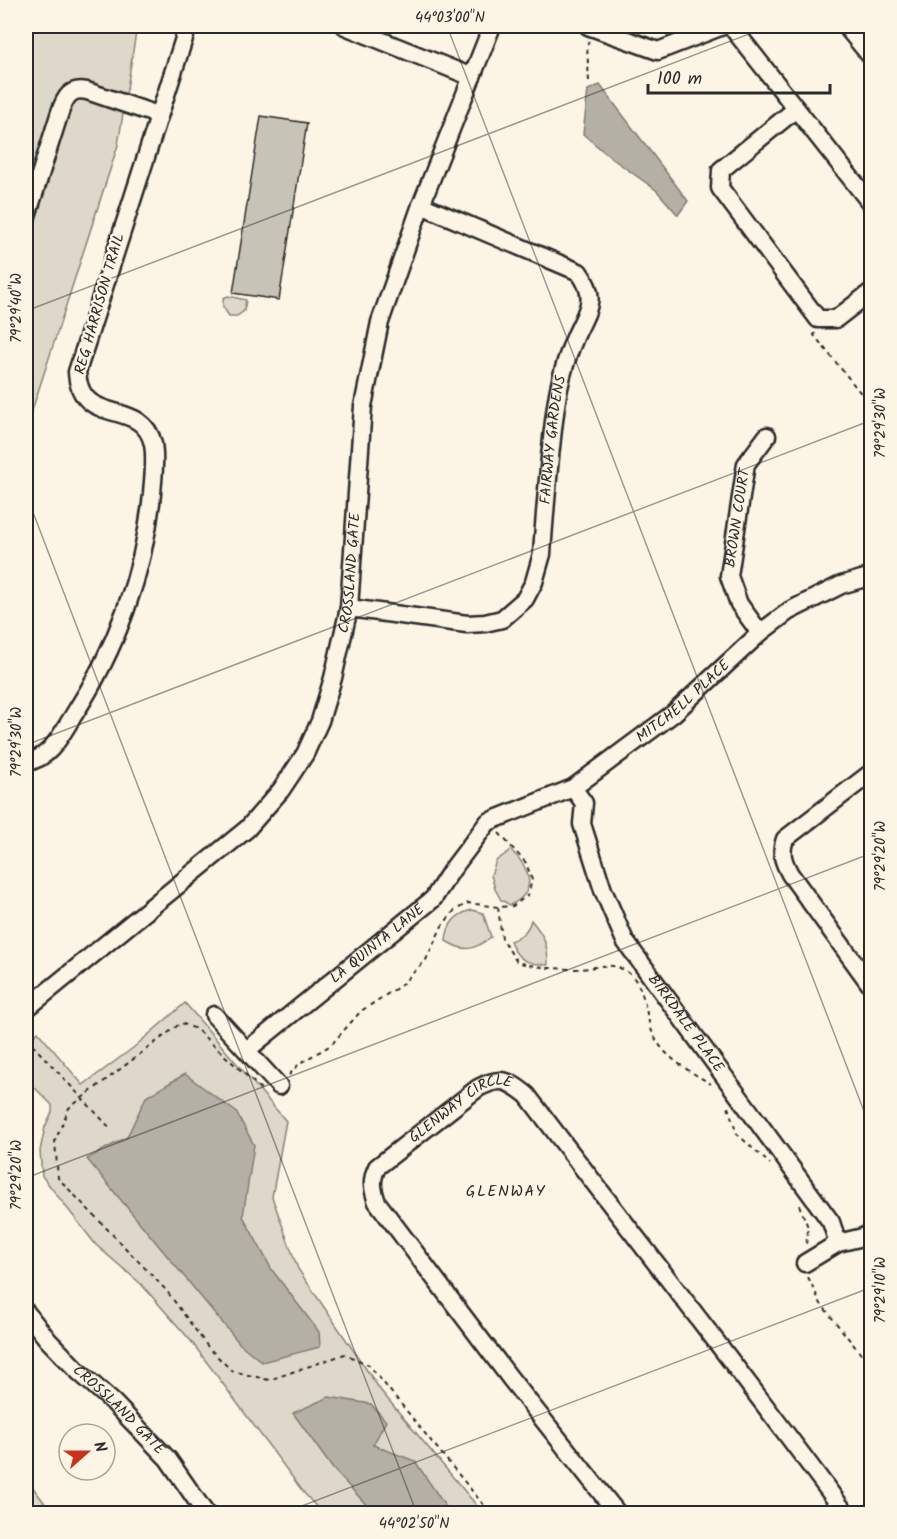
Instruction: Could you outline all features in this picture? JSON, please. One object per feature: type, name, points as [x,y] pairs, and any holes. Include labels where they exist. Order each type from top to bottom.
[{"type":"main road","points":[[849,26],[872,54]]},
{"type":"street","name":"REG HARRISON TRAIL","points":[[26,762],[37,759],[51,748],[82,702],[118,630],[139,567],[147,528],[154,459],[151,436],[141,422],[135,418],[100,407],[85,399],[80,392],[77,372],[188,26]]},
{"type":"street","points":[[345,26],[471,77]]},
{"type":"street","name":"CROSSLAND GATE","points":[[26,1010],[247,829],[281,790],[305,754],[320,721],[333,678],[349,608],[363,406],[380,322],[421,205],[492,26]]},
{"type":"street","points":[[591,26],[658,51],[723,26]]},
{"type":"street","points":[[730,26],[872,205]]},
{"type":"street","points":[[26,219],[60,112],[70,93],[81,89],[159,115]]},
{"type":"street","points":[[796,109],[721,170],[720,188],[818,319],[836,319],[872,291]]},
{"type":"street","name":"FAIRWAY GARDENS","points":[[349,608],[467,624],[502,619],[525,599],[534,582],[542,554],[559,381],[576,334],[586,318],[590,293],[579,272],[421,205]]},
{"type":"street","name":"BROWN COURT","points":[[760,633],[739,604],[729,576],[746,464],[767,436]]},
{"type":"street","name":"MITCHELL PLACE","points":[[489,822],[573,788],[674,713],[760,633],[789,611],[841,585],[872,576]]},
{"type":"street","points":[[872,772],[785,839],[781,850],[790,874],[872,987]]},
{"type":"street","name":"BIRKDALE PLACE","points":[[573,788],[584,802],[582,825],[603,890],[625,941],[831,1222],[838,1244]]},
{"type":"street","name":"LA QUINTA LANE","points":[[247,1050],[433,899],[451,871],[489,822]]},
{"type":"street","points":[[214,1015],[279,1086]]},
{"type":"street","name":"GLENWAY CIRCLE","points":[[618,1514],[419,1258],[377,1202],[372,1190],[372,1178],[377,1167],[478,1088],[493,1080],[511,1082],[527,1095],[846,1514]]},
{"type":"street","points":[[805,1263],[838,1244],[872,1232]]},
{"type":"street","name":"CROSSLAND GATE","points":[[26,1312],[56,1348],[168,1459],[206,1514]]},
{"type":"path","points":[[590,82],[587,46],[591,26]]},
{"type":"path","points":[[818,319],[814,335],[872,407]]},
{"type":"path","points":[[489,822],[526,863],[532,880],[528,895],[513,906],[498,907],[468,903],[454,911],[442,926],[426,960],[400,986],[361,1011],[331,1045],[300,1063],[268,1095],[196,1029],[180,1023],[69,1108],[55,1141],[58,1178],[166,1290],[208,1347],[232,1371],[269,1380],[345,1354],[369,1365],[491,1514]]},
{"type":"path","points":[[498,907],[502,939],[517,962],[539,968],[583,969],[603,965],[622,969],[643,992],[647,1017],[655,1039],[675,1062],[717,1087]]},
{"type":"path","points":[[26,1038],[111,1130]]},
{"type":"path","points":[[728,1105],[737,1134],[773,1167]]},
{"type":"path","points":[[796,1197],[808,1227],[805,1263],[809,1280],[821,1304],[872,1368]]},
{"type":"shaded area","points":[[26,26],[137,26],[118,145],[26,429]]},
{"type":"shaded area","points":[[600,85],[688,201],[678,215],[656,190],[610,157],[583,134],[588,90]]},
{"type":"shaded area","points":[[228,296],[246,300],[244,311],[237,316],[229,316],[223,307],[223,298]]},
{"type":"shaded area","points":[[511,850],[527,871],[528,886],[525,893],[510,905],[501,900],[491,875],[496,861]]},
{"type":"shaded area","points":[[472,910],[483,913],[491,937],[469,948],[459,947],[446,941],[453,921],[461,914]]},
{"type":"shaded area","points":[[531,920],[544,941],[548,965],[524,960],[516,953],[510,941],[523,934]]},
{"type":"shaded area","points":[[185,1003],[286,1121],[272,1197],[298,1269],[381,1391],[483,1513],[322,1513],[304,1493],[191,1341],[141,1284],[96,1245],[42,1176],[40,1151],[52,1105],[26,1079],[26,1043],[38,1032],[83,1085],[133,1048]]},
{"type":"shaded area","points":[[185,1074],[236,1112],[254,1145],[243,1216],[272,1270],[319,1332],[320,1347],[262,1362],[240,1344],[87,1159],[127,1137],[146,1097]]},
{"type":"shaded area","points":[[329,1397],[371,1404],[386,1421],[373,1445],[415,1461],[450,1513],[374,1513],[333,1469],[293,1413]]},
{"type":"shaded area","points":[[26,1478],[52,1513],[26,1513]]},
{"type":"building","points":[[261,116],[307,123],[279,300],[233,293]]},
{"type":"district","name":"GLENWAY","points":[[506,1191]]}]
